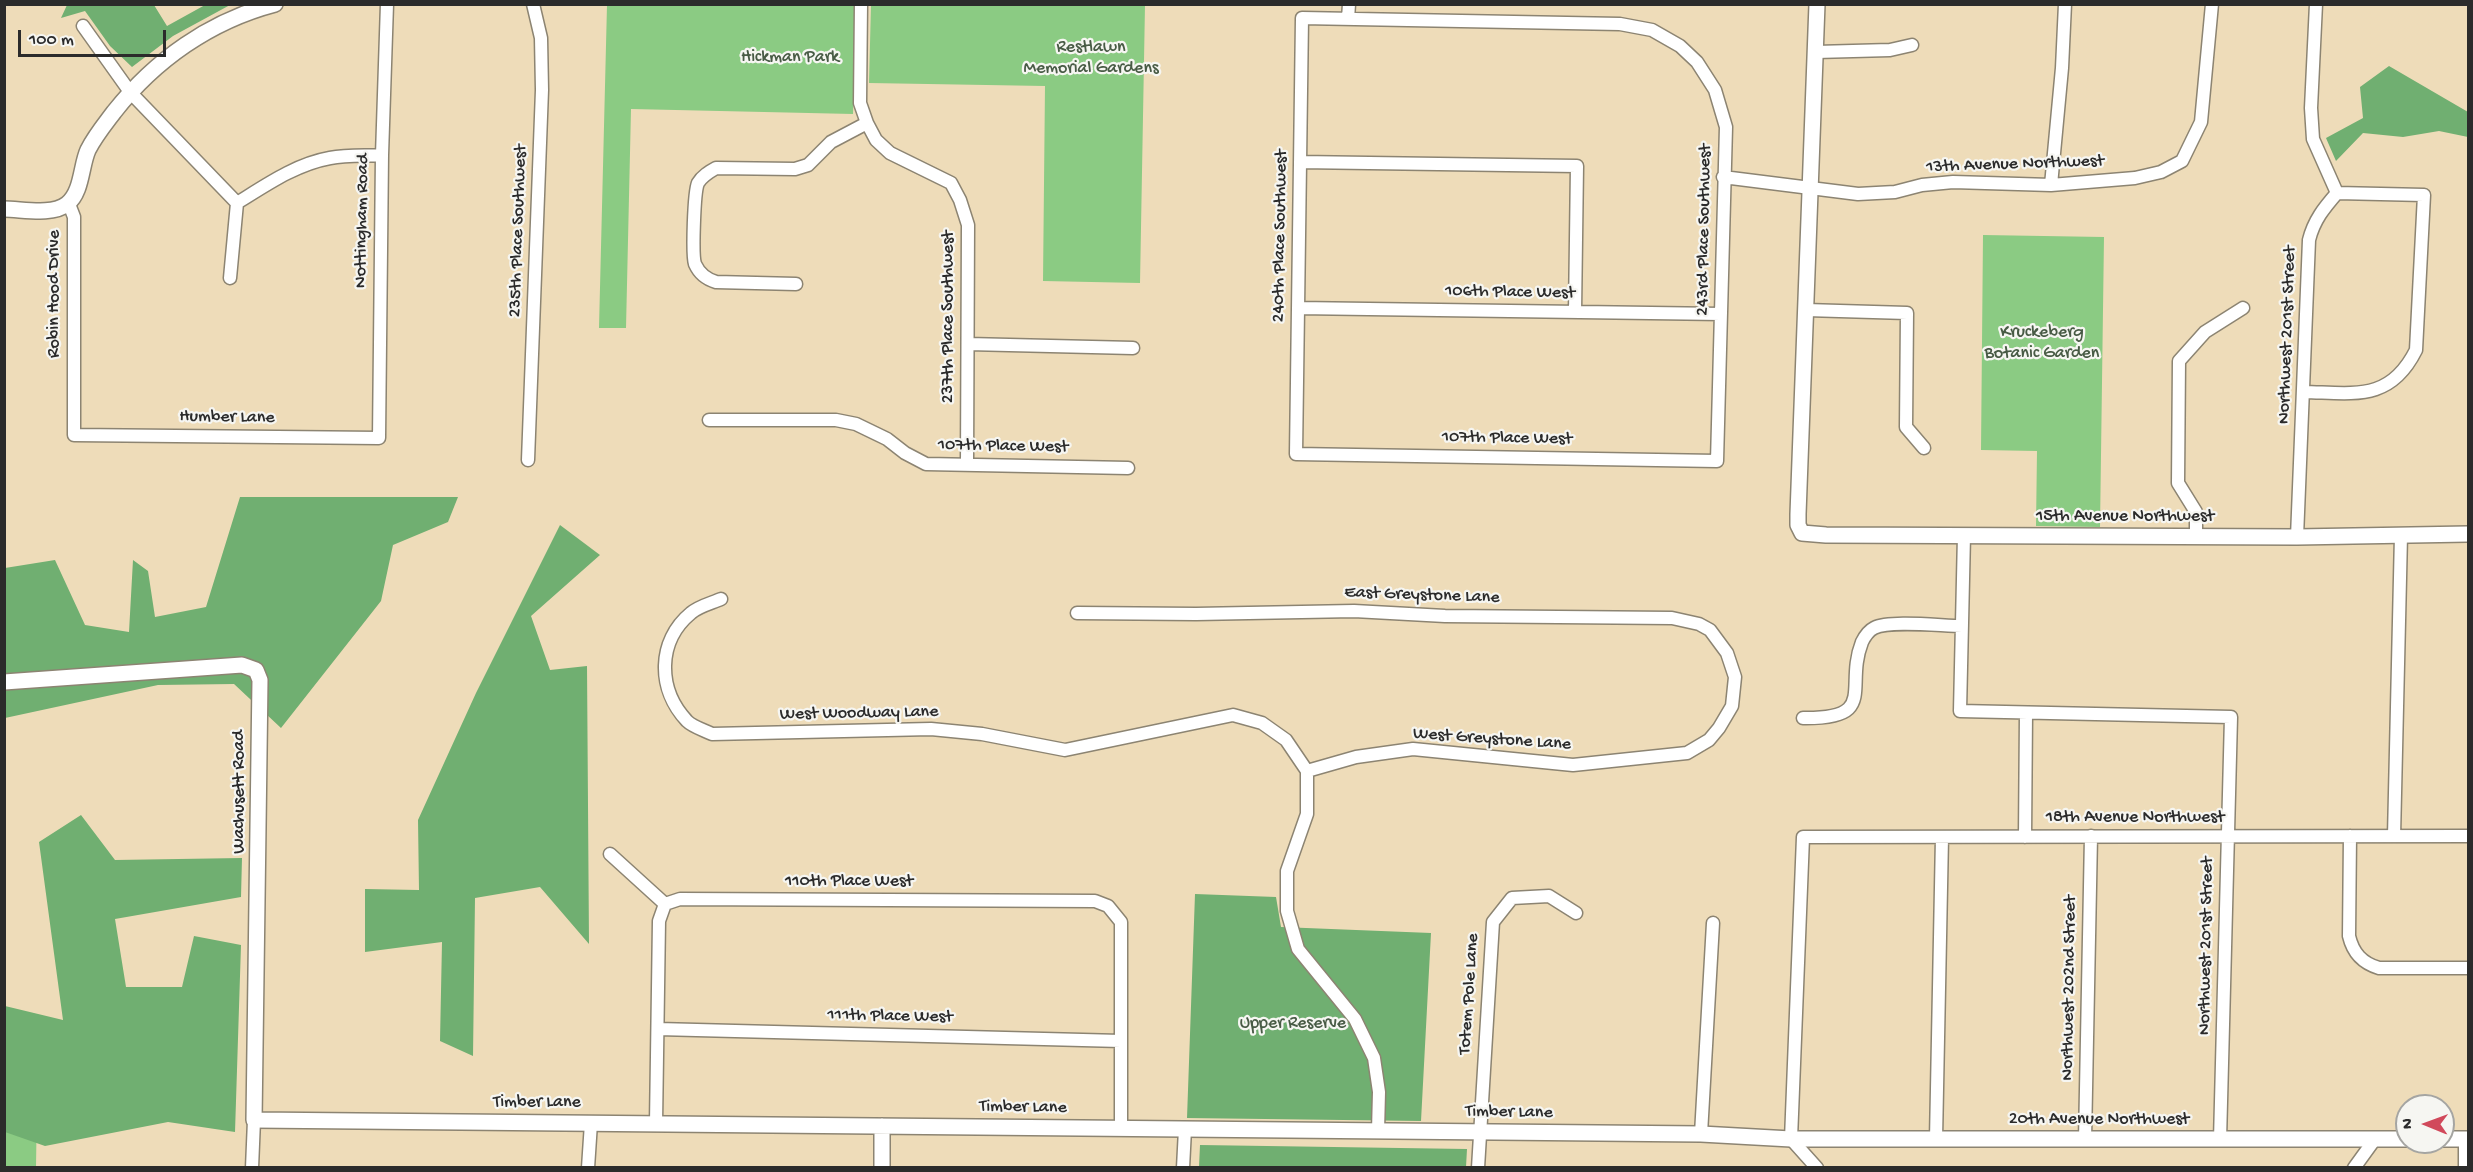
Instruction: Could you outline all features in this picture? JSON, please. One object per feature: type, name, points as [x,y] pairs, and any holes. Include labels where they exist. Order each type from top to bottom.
[{"type":"street","name":"Robin Hood Drive","points":[[74,435],[74,217],[69,204],[76,192],[88,149],[99,131],[130,92],[163,60],[199,35],[235,18],[275,4]]},
{"type":"street","name":"Nottingham Road","points":[[379,438],[382,155],[387,4]]},
{"type":"street","name":"235th Place Southwest","points":[[528,460],[542,90],[542,38],[533,4]]},
{"type":"street","name":"237th Place Southwest","points":[[861,4],[860,104],[867,123],[876,140],[891,153],[951,183],[960,200],[968,225],[967,464]]},
{"type":"street","points":[[1348,19],[1349,4]]},
{"type":"street","points":[[1817,4],[1806,310],[1907,313],[1906,427],[1924,448]]},
{"type":"street","points":[[2051,185],[2062,68],[2065,4]]},
{"type":"street","name":"13th Avenue Northwest","points":[[1723,177],[1858,194],[1895,192],[1922,185],[1953,182],[2051,185],[2135,178],[2161,171],[2182,161],[2201,123],[2212,4]]},
{"type":"street","points":[[2304,392],[2361,393],[2393,382],[2408,368],[2416,351],[2424,195],[2337,193],[2313,139],[2311,108],[2316,4]]},
{"type":"street","name":"240th Place Southwest","points":[[1296,454],[1302,18],[1348,19]]},
{"type":"street","name":"243rd Place Southwest","points":[[1348,19],[1620,24],[1653,30],[1680,46],[1697,62],[1715,90],[1726,127],[1717,461]]},
{"type":"street","points":[[83,26],[130,92],[237,203],[230,278]]},
{"type":"street","points":[[1816,52],[1890,50],[1912,45]]},
{"type":"street","points":[[796,284],[716,282],[706,279],[694,261],[695,196],[698,183],[706,173],[716,168],[795,169],[808,165],[831,142],[867,123]]},
{"type":"street","points":[[237,203],[274,180],[303,166],[330,158],[382,155]]},
{"type":"street","points":[[1300,162],[1577,166],[1575,312]]},
{"type":"street","name":"Northwest 201st Street","points":[[2297,537],[2309,240],[2312,225],[2337,193]]},
{"type":"street","points":[[4,209],[56,210],[69,204]]},
{"type":"street","name":"106th Place West","points":[[1298,308],[1721,314]]},
{"type":"street","points":[[2196,537],[2196,512],[2178,483],[2179,360],[2205,332],[2243,308]]},
{"type":"street","name":"15th Avenue Northwest","points":[[1806,310],[1798,514],[1798,525],[1802,533],[1812,535],[2196,537],[2469,534]]},
{"type":"street","points":[[968,344],[1133,348]]},
{"type":"street","name":"107th Place West","points":[[709,420],[836,420],[856,424],[887,439],[905,453],[926,464],[1128,468]]},
{"type":"street","name":"Humber Lane","points":[[74,435],[379,438]]},
{"type":"street","name":"107th Place West","points":[[1296,454],[1717,461]]},
{"type":"street","points":[[1964,535],[1960,711],[2026,713],[2025,837]]},
{"type":"street","points":[[2394,836],[2401,535]]},
{"type":"street","name":"West Woodway Lane","points":[[721,599],[692,612],[676,628],[665,651],[664,675],[672,700],[688,722],[712,734],[931,729],[982,734],[1065,750],[1233,715],[1262,723],[1286,740],[1307,771]]},
{"type":"street","name":"East Greystone Lane","points":[[1077,613],[1196,614],[1354,611],[1445,616],[1671,618],[1699,624],[1710,630],[1727,652],[1735,676]]},
{"type":"street","points":[[1803,718],[1824,718],[1848,710],[1855,699],[1861,645],[1869,631],[1875,627],[1962,626]]},
{"type":"street","name":"Wachusett Road","points":[[4,682],[242,664],[256,670],[260,680],[252,1167]]},
{"type":"street","name":"West Greystone Lane","points":[[1307,771],[1356,757],[1413,749],[1573,765],[1686,753],[1709,740],[1719,728],[1732,706],[1735,676]]},
{"type":"street","name":"Northwest 201st Street","points":[[2026,713],[2231,717],[2220,1140]]},
{"type":"street","points":[[1307,771],[1307,814],[1287,871],[1287,911],[1298,950],[1355,1020],[1374,1058],[1379,1092],[1378,1131]]},
{"type":"street","name":"Northwest 202nd Street","points":[[2085,1140],[2091,836]]},
{"type":"street","points":[[2350,836],[2349,936],[2357,955],[2366,964],[2379,968],[2469,968]]},
{"type":"street","name":"18th Avenue Northwest","points":[[1791,1139],[1803,837],[2469,836]]},
{"type":"street","points":[[1936,1139],[1942,837]]},
{"type":"street","points":[[610,854],[665,904],[659,921],[656,1123]]},
{"type":"street","name":"Totem Pole Lane","points":[[1478,1167],[1493,922],[1512,898],[1549,896],[1575,913]]},
{"type":"street","name":"110th Place West","points":[[665,904],[680,899],[1095,902],[1108,906],[1121,922],[1122,1041]]},
{"type":"street","points":[[1701,1134],[1713,923]]},
{"type":"street","name":"111th Place West","points":[[658,1029],[1122,1041]]},
{"type":"street","points":[[1121,1128],[1122,1041]]},
{"type":"street","name":"Timber Lane","points":[[254,1120],[1701,1134],[1791,1139]]},
{"type":"street","points":[[588,1167],[591,1123]]},
{"type":"street","points":[[882,1126],[882,1167]]},
{"type":"street","points":[[1183,1167],[1185,1129]]},
{"type":"street","points":[[1791,1139],[1817,1167]]},
{"type":"street","name":"20th Avenue Northwest","points":[[1791,1139],[2395,1139]]},
{"type":"street","points":[[2354,1167],[2375,1139]]},
{"type":"street","points":[[2465,1167],[2467,1139]]},
{"type":"green space","points":[[67,5],[154,5],[167,26],[205,5],[230,5],[173,36],[132,67],[110,46],[85,11],[61,18]]},
{"type":"green space","name":"Hickman Park","points":[[607,5],[856,5],[853,114],[631,109],[626,328],[599,328]]},
{"type":"green space","name":"Restlawn Memorial Gardens","points":[[871,5],[1145,5],[1140,283],[1043,281],[1045,86],[869,83]]},
{"type":"green space","points":[[2389,66],[2468,112],[2468,137],[2439,131],[2403,137],[2363,133],[2336,161],[2326,138],[2363,118],[2360,87]]},
{"type":"green space","name":"Kruckeberg Botanic Garden","points":[[1983,235],[2104,237],[2100,527],[2036,526],[2037,451],[1981,450]]},
{"type":"green space","points":[[240,497],[458,497],[448,522],[393,545],[381,601],[281,728],[234,684],[158,685],[5,718],[5,568],[55,560],[85,625],[129,632],[133,560],[148,571],[155,617],[206,607]]},
{"type":"green space","points":[[560,525],[600,555],[531,616],[550,670],[587,666],[589,944],[540,887],[475,898],[473,1056],[440,1041],[442,942],[365,952],[365,889],[419,890],[418,820],[476,693]]},
{"type":"green space","points":[[81,815],[115,860],[242,858],[241,897],[115,919],[126,987],[182,987],[194,936],[241,945],[235,1132],[168,1122],[45,1146],[5,1132],[5,1006],[63,1020],[39,842]]},
{"type":"green space","name":"Upper Reserve","points":[[1195,894],[1276,897],[1281,927],[1431,933],[1421,1121],[1187,1118]]},
{"type":"green space","points":[[4,1088],[37,1102],[36,1167],[5,1167]]},
{"type":"green space","points":[[1200,1145],[1467,1149],[1466,1167],[1199,1167]]}]
